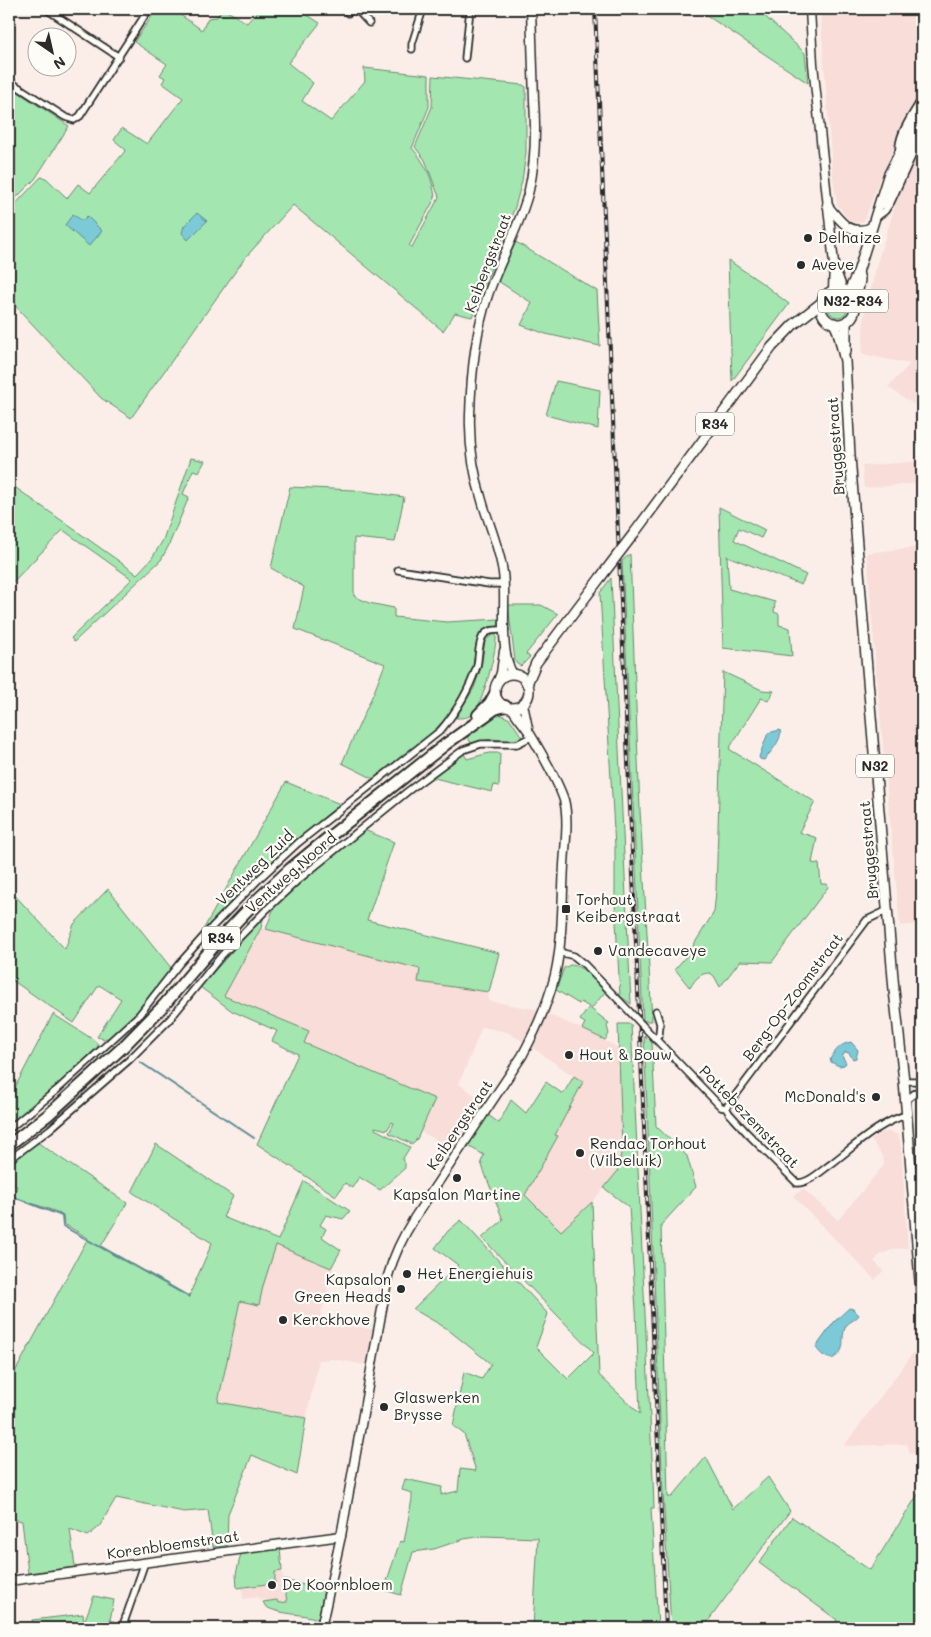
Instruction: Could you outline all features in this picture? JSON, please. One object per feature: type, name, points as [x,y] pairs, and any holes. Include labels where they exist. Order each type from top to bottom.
[{"type":"highway","name":"R34","points":[[446,744],[484,710],[495,694]]},
{"type":"highway","name":"R34","points":[[9,1144],[48,1115],[129,1042],[164,1005],[220,939],[278,881],[324,840],[446,744],[495,709],[508,707]]},
{"type":"main road","points":[[845,291],[858,272],[886,183],[922,108]]},
{"type":"main road","points":[[872,227],[922,123]]},
{"type":"main road","points":[[855,305],[860,280],[858,272]]},
{"type":"main road","name":"N32-R34","points":[[833,290],[845,291],[853,298],[855,305],[853,314],[848,320],[839,324],[830,322],[822,312],[821,303],[825,295],[833,290]]},
{"type":"main road","name":"R34","points":[[527,684],[536,663],[763,358],[782,334],[821,303]]},
{"type":"main road","points":[[799,321],[815,316],[822,317],[830,322]]},
{"type":"main road","name":"Bruggestraat","points":[[845,361],[847,348],[846,324],[848,320]]},
{"type":"main road","name":"Bruggestraat","points":[[830,322],[838,332],[845,361],[851,474],[906,1100],[922,1306]]},
{"type":"main road","name":"R34","points":[[516,674],[536,663]]},
{"type":"main road","points":[[516,674],[527,684],[528,694],[522,704],[508,707],[500,703],[495,694],[496,687],[502,677],[516,674]]},
{"type":"street","points":[[46,9],[119,57]]},
{"type":"street","points":[[9,81],[65,117],[74,120],[80,116],[149,9]]},
{"type":"street","points":[[412,49],[423,9]]},
{"type":"street","points":[[465,58],[470,9]]},
{"type":"street","name":"Keibergstraat","points":[[498,681],[505,646],[502,564],[476,479],[470,417],[481,318],[493,281],[522,216],[533,172],[536,120],[531,9]]},
{"type":"street","points":[[810,9],[813,64],[834,264],[833,290]]},
{"type":"street","points":[[352,10],[369,23]]},
{"type":"street","points":[[899,153],[898,143],[922,98]]},
{"type":"street","points":[[877,217],[886,211],[891,202],[922,134]]},
{"type":"street","points":[[827,205],[844,225],[851,229],[858,231],[872,227]]},
{"type":"street","points":[[834,264],[845,291]]},
{"type":"street","points":[[398,570],[488,584],[504,584]]},
{"type":"street","name":"Ventweg Zuid","points":[[9,1129],[58,1089],[139,1015],[179,964],[260,878],[298,843],[440,731],[454,715],[468,690],[478,662],[482,637],[489,632],[505,630]]},
{"type":"street","name":"Keibergstraat","points":[[505,646],[510,669],[516,674]]},
{"type":"street","name":"Keibergstraat","points":[[522,704],[530,735]]},
{"type":"street","name":"Keibergstraat","points":[[322,1628],[388,1276],[393,1258],[415,1217],[526,1048],[548,1001],[555,974],[559,952],[565,806],[558,785],[530,735],[508,707]]},
{"type":"street","name":"Ventweg Noord","points":[[9,1160],[50,1129],[129,1060],[170,1019],[222,955],[264,910],[298,880],[463,750],[481,744],[517,744],[530,735]]},
{"type":"street","name":"Berg-Op-Zoomstraat","points":[[726,1108],[867,920],[888,910]]},
{"type":"street","name":"Pottebezemstraat","points":[[559,952],[574,956],[585,965],[721,1107],[726,1108],[728,1113],[746,1133],[797,1183],[801,1183],[816,1174],[866,1137],[890,1122],[907,1115]]},
{"type":"street","points":[[655,1039],[659,1035],[660,1024],[656,1011]]},
{"type":"street","points":[[904,1081],[922,1081]]},
{"type":"street","points":[[906,1100],[922,1088]]},
{"type":"street","name":"Korenbloemstraat","points":[[9,1581],[340,1536]]},
{"type":"street","points":[[122,1628],[145,1562]]},
{"type":"shaded area","points":[[820,9],[922,9],[922,93],[899,136],[878,183],[865,219],[862,222],[855,223],[849,220],[837,204],[832,170]]},
{"type":"shaded area","points":[[922,140],[922,410],[888,387],[910,364],[862,354],[864,318],[878,260],[896,203]]},
{"type":"shaded area","points":[[922,461],[922,483],[864,488],[862,466]]},
{"type":"shaded area","points":[[922,533],[922,929],[918,924],[900,926],[867,553],[918,547]]},
{"type":"shaded area","points":[[261,928],[421,969],[418,982],[489,992],[488,1001],[540,1010],[524,1042],[507,1032],[482,1027],[459,1084],[485,1102],[454,1148],[421,1132],[435,1099],[303,1043],[309,1031],[224,996]]},
{"type":"shaded area","points":[[547,1014],[619,1048],[622,1149],[619,1171],[592,1202],[561,1231],[525,1195],[557,1137],[555,1135],[582,1082],[533,1048]]},
{"type":"shaded area","points":[[881,1133],[897,1134],[901,1147],[908,1248],[894,1249],[880,1255],[874,1261],[883,1271],[875,1280],[793,1196],[803,1189],[838,1220],[884,1165],[883,1157],[871,1140]]},
{"type":"shaded area","points":[[276,1245],[333,1269],[320,1318],[373,1330],[366,1365],[333,1359],[319,1360],[306,1418],[218,1402],[240,1301],[259,1305]]},
{"type":"shaded area","points":[[921,1352],[922,1452],[910,1454],[907,1444],[844,1446],[913,1353]]},
{"type":"shaded area","name":"De Koornbloem","points":[[282,1571],[287,1602],[277,1604],[277,1600],[266,1602],[265,1599],[259,1600],[258,1597],[243,1599],[242,1588],[275,1583],[275,1572]]},
{"type":"green space","points":[[157,9],[172,9],[202,30],[208,18],[217,17],[222,9],[247,23],[259,9],[298,9],[320,23],[288,63],[313,83],[302,101],[331,121],[365,81],[364,68],[429,75],[429,107],[412,148],[428,171],[435,198],[409,246],[412,247],[439,197],[425,160],[415,147],[432,107],[433,76],[523,85],[526,87],[526,153],[522,181],[515,207],[472,317],[455,313],[443,331],[293,205],[245,258],[131,418],[101,398],[9,299],[9,211],[41,177],[46,178],[67,198],[78,184],[90,193],[126,150],[114,140],[122,128],[147,144],[183,98],[162,83],[165,78],[160,75],[167,64],[134,42]]},
{"type":"green space","points":[[697,9],[757,9],[805,53],[808,83]]},
{"type":"green space","points":[[9,86],[69,126],[35,179],[9,205]]},
{"type":"green space","points":[[516,242],[597,291],[600,346],[546,334],[521,325],[532,303],[498,281]]},
{"type":"green space","points":[[728,260],[789,304],[732,381]]},
{"type":"green space","points":[[838,297],[845,300],[848,307],[845,314],[838,317],[831,314],[828,307],[831,300]]},
{"type":"green space","points":[[556,381],[600,390],[598,429],[546,415]]},
{"type":"green space","points":[[191,458],[205,461],[199,472],[193,470],[183,494],[189,497],[161,560],[74,642],[71,638],[132,579],[63,530],[9,586],[9,483],[137,574],[152,558],[163,540]]},
{"type":"green space","points":[[290,487],[354,490],[404,497],[395,542],[354,538],[354,596],[369,603],[394,608],[394,617],[447,622],[499,619],[498,627],[489,627],[480,633],[470,678],[453,709],[430,735],[374,779],[342,763],[385,664],[295,629],[304,587],[271,568]]},
{"type":"green space","points":[[719,507],[765,530],[761,538],[739,528],[734,540],[806,575],[801,585],[727,556],[729,589],[775,602],[774,612],[779,614],[779,625],[790,628],[792,656],[723,648]]},
{"type":"green space","points":[[630,554],[640,810],[652,1021],[643,1021],[622,561]]},
{"type":"green space","points":[[611,578],[631,1004],[620,996],[615,903],[615,847],[600,593]]},
{"type":"green space","points":[[508,605],[541,605],[558,614],[526,654],[530,657],[521,666],[515,661]]},
{"type":"green space","points":[[496,634],[492,663],[477,708],[470,716],[456,718],[474,688],[481,668],[485,641]]},
{"type":"green space","points":[[723,672],[762,690],[774,691],[768,701],[761,698],[729,749],[815,802],[799,832],[817,838],[812,863],[819,864],[821,884],[827,884],[828,887],[772,962],[740,961],[720,987],[714,976],[710,973],[698,977],[690,988],[675,969],[688,954],[714,912]]},
{"type":"green space","points":[[495,712],[510,719],[522,738],[512,741],[492,739],[471,743],[465,733]]},
{"type":"green space","points":[[489,753],[500,753],[499,786],[494,785],[492,792],[430,777],[464,754],[467,759]]},
{"type":"green space","points":[[286,782],[340,804],[266,868],[199,937]]},
{"type":"green space","points":[[364,830],[394,842],[367,920],[499,953],[489,992],[418,982],[420,969],[266,929],[278,902]]},
{"type":"green space","points":[[9,889],[65,949],[74,924],[108,889],[172,969],[130,1020],[111,1036],[104,1039],[97,1037],[121,999],[99,985],[74,1023],[9,978]]},
{"type":"green space","points":[[264,916],[261,928],[224,996],[309,1031],[304,1043],[435,1099],[417,1139],[412,1144],[389,1133],[394,1123],[392,1122],[387,1130],[375,1127],[375,1129],[410,1147],[402,1160],[405,1163],[405,1168],[380,1190],[359,1177],[352,1188],[345,1183],[336,1196],[257,1144],[298,1054],[272,1041],[277,1031],[232,1011],[200,987]]},
{"type":"green space","points":[[570,965],[585,971],[605,992],[591,1009],[609,1023],[607,1026],[609,1034],[605,1040],[582,1029],[585,1023],[580,1020],[589,1007],[581,1002],[579,1004],[556,990],[564,968]]},
{"type":"green space","points":[[53,1014],[94,1040],[98,1045],[97,1048],[61,1082],[9,1126],[9,1099]]},
{"type":"green space","points":[[618,1024],[631,1024],[653,1479],[654,1508],[651,1508],[658,1628],[533,1628],[538,1538],[484,1536],[464,1539],[434,1549],[413,1552],[401,1595],[384,1590],[400,1541],[404,1542],[412,1499],[412,1493],[402,1490],[405,1479],[442,1487],[441,1495],[458,1491],[460,1469],[476,1471],[464,1434],[453,1426],[464,1372],[482,1379],[491,1364],[446,1328],[413,1309],[458,1265],[435,1248],[448,1231],[461,1220],[548,1314],[536,1347],[568,1379],[594,1353],[482,1238],[503,1220],[481,1162],[484,1155],[468,1146],[488,1115],[499,1123],[511,1100],[526,1113],[546,1082],[563,1094],[574,1076],[583,1082],[555,1135],[558,1136],[525,1195],[561,1231],[592,1202],[599,1375],[640,1414],[636,1310],[629,1207],[604,1188],[617,1172],[622,1149]]},
{"type":"green space","points":[[644,1035],[652,1043],[656,1126],[687,1156],[696,1187],[661,1225],[668,1497],[672,1497],[706,1457],[733,1509],[768,1477],[790,1511],[703,1628],[671,1628],[663,1493]]},
{"type":"green space","points":[[37,1142],[127,1203],[101,1246],[189,1296],[212,1243],[132,1192],[156,1144],[233,1196],[223,1217],[278,1240],[304,1181],[350,1211],[343,1219],[326,1215],[320,1225],[326,1229],[322,1237],[341,1250],[331,1268],[276,1245],[259,1305],[240,1301],[218,1402],[306,1418],[297,1475],[252,1455],[228,1514],[227,1546],[213,1547],[208,1510],[184,1512],[116,1498],[99,1527],[88,1536],[70,1529],[75,1567],[28,1573],[22,1521],[9,1518],[10,1506],[15,1495],[9,1491],[9,1383],[88,1238],[64,1224],[63,1216],[57,1212],[14,1197],[17,1186],[9,1184],[9,1163]]},
{"type":"green space","points":[[922,1488],[922,1628],[833,1628],[837,1620],[759,1563],[792,1517],[870,1570]]},
{"type":"green space","points":[[280,1548],[282,1571],[275,1572],[275,1583],[237,1588],[236,1574],[241,1554]]},
{"type":"green space","points":[[284,1580],[324,1590],[318,1619],[272,1610],[266,1607],[263,1602],[277,1600],[278,1603],[287,1602]]},
{"type":"green space","points":[[94,1596],[114,1600],[110,1620],[119,1623],[117,1628],[32,1628],[32,1620],[83,1614],[84,1622]]},
{"type":"water","points":[[197,213],[207,221],[188,240],[182,233],[184,226]]},
{"type":"water","points":[[73,214],[82,221],[87,216],[102,231],[89,246],[65,225]]},
{"type":"water","points":[[780,730],[780,738],[775,746],[764,760],[760,759],[759,757],[768,733]]},
{"type":"water","points":[[851,1042],[858,1050],[856,1058],[853,1059],[849,1053],[845,1052],[842,1056],[846,1063],[844,1065],[839,1066],[831,1062],[830,1059],[839,1048]]},
{"type":"water","points":[[849,1308],[859,1315],[845,1328],[842,1349],[832,1359],[821,1353],[816,1347],[834,1322]]},
{"type":"waterway","points":[[140,1062],[254,1138]]},
{"type":"waterway","points":[[14,1197],[62,1216],[63,1226],[189,1297]]},
{"type":"railway","points":[[595,9],[666,1628]]},
{"type":"place","name":"Delhaize","points":[[808,238]]},
{"type":"place","name":"Aveve","points":[[801,265]]},
{"type":"place","name":"Torhout Keibergstraat","points":[[566,909]]},
{"type":"place","name":"Vandecaveye","points":[[598,951]]},
{"type":"place","name":"Hout & Bouw","points":[[569,1055]]},
{"type":"place","name":"McDonald's","points":[[876,1097]]},
{"type":"place","name":"Rendac Torhout (Vilbeluik)","points":[[580,1153]]},
{"type":"place","name":"Kapsalon Martine","points":[[457,1178]]},
{"type":"place","name":"Het Energiehuis","points":[[407,1274]]},
{"type":"place","name":"Kapsalon Green Heads","points":[[401,1289]]},
{"type":"place","name":"Kerckhove","points":[[283,1320]]},
{"type":"place","name":"Glaswerken Brysse","points":[[384,1407]]},
{"type":"place","name":"De Koornbloem","points":[[272,1585]]}]
